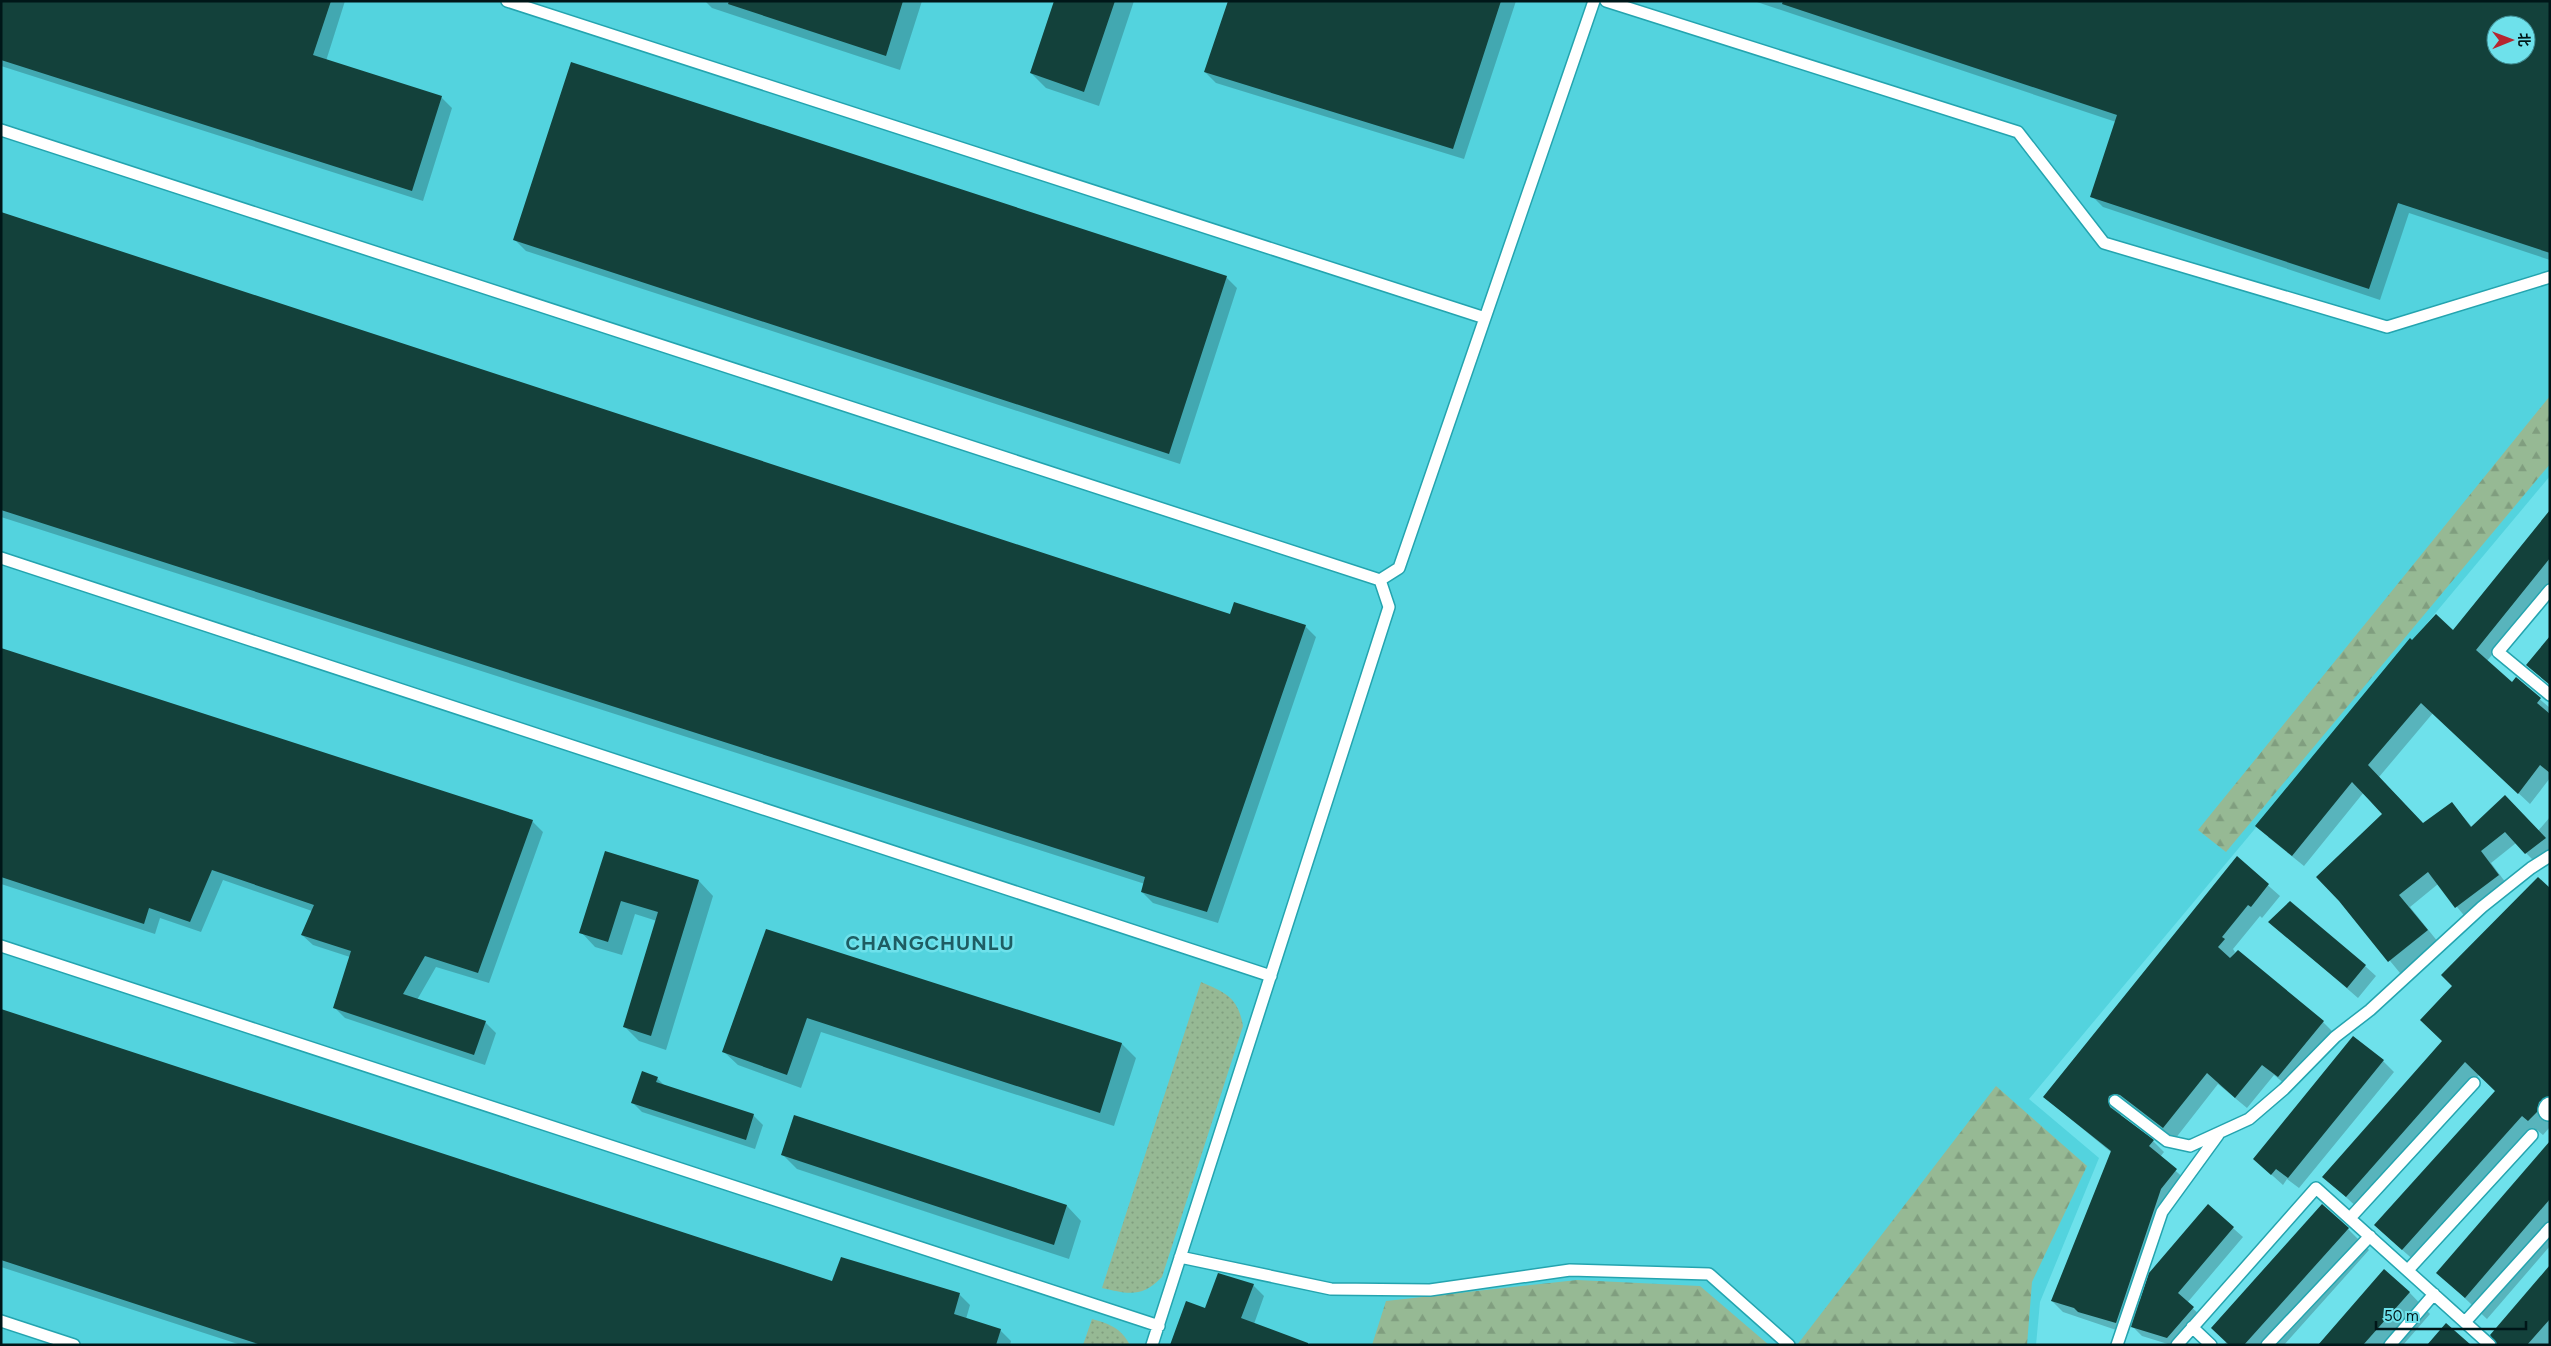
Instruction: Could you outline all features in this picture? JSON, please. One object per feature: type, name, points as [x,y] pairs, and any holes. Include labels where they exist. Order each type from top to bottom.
[{"type":"lane","points":[[507,1],[1485,318]]},
{"type":"lane","points":[[1380,580],[1399,568],[1594,1]]},
{"type":"lane","points":[[1606,1],[2018,132],[2104,243],[2387,327],[2550,277]]},
{"type":"lane","points":[[1,130],[1380,580]]},
{"type":"lane","points":[[1,558],[1271,976]]},
{"type":"lane","points":[[1152,1345],[1389,607],[1380,580]]},
{"type":"lane","points":[[2550,590],[2498,652],[2550,695]]},
{"type":"lane","points":[[2114,1102],[2167,1141],[2190,1146],[2218,1135],[2249,1119],[2284,1089],[2335,1037],[2370,1010],[2482,907],[2531,868],[2550,856]]},
{"type":"lane","points":[[1,946],[1159,1326]]},
{"type":"lane","points":[[2350,1218],[2474,1083]]},
{"type":"lane","points":[[2117,1345],[2162,1212],[2218,1135]]},
{"type":"lane","points":[[2408,1270],[2532,1135]]},
{"type":"lane","points":[[2177,1345],[2316,1188],[2490,1345]]},
{"type":"lane","points":[[2465,1322],[2550,1228]]},
{"type":"lane","points":[[2267,1345],[2370,1236]]},
{"type":"lane","points":[[1180,1257],[1331,1289],[1430,1290],[1570,1270],[1709,1274],[1789,1345]]},
{"type":"lane","points":[[2390,1345],[2434,1294]]},
{"type":"lane","points":[[1,1321],[74,1345]]},
{"type":"lane","points":[[2192,1327],[2211,1345]]},
{"type":"shaded area","points":[[1,1],[2550,1],[2550,476],[2029,1099],[2099,1158],[2040,1302],[2036,1345],[1,1345]]},
{"type":"green space","points":[[2550,396],[2550,464],[2226,852],[2198,830]]},
{"type":"green space","points":[[1201,982],[1230,997],[1238,1008],[1243,1026],[1162,1277],[1148,1288],[1134,1293],[1102,1288]]},
{"type":"green space","points":[[1996,1086],[2087,1166],[2032,1282],[2027,1345],[1797,1345]]},
{"type":"green space","points":[[1577,1280],[1700,1286],[1769,1345],[1372,1345],[1386,1301]]},
{"type":"green space","points":[[1092,1319],[1119,1331],[1130,1345],[1083,1345]]},
{"type":"building","points":[[1,1],[331,1],[313,55],[442,96],[412,191],[1,60]]},
{"type":"building","points":[[729,1],[903,1],[886,56],[728,4]]},
{"type":"building","points":[[1054,1],[1115,1],[1084,92],[1030,73]]},
{"type":"building","points":[[1228,1],[1501,1],[1453,149],[1204,72]]},
{"type":"building","points":[[1783,1],[2550,1],[2550,253],[2398,203],[2369,289],[2090,197],[2117,115],[1782,4]]},
{"type":"building","points":[[571,62],[1227,276],[1169,454],[513,240]]},
{"type":"building","points":[[1,212],[1230,614],[1234,602],[1306,625],[1207,912],[1141,892],[1145,877],[1,510]]},
{"type":"building","points":[[2550,510],[2550,558],[2476,650],[2512,682],[2516,677],[2541,698],[2537,703],[2550,714],[2550,773],[2540,765],[2518,794],[2421,703],[2368,765],[2423,823],[2452,802],[2471,827],[2505,795],[2546,838],[2525,854],[2505,832],[2481,851],[2499,875],[2455,908],[2428,872],[2399,895],[2428,930],[2388,962],[2339,901],[2316,877],[2382,814],[2352,782],[2292,856],[2255,826],[2410,638],[2412,640],[2436,614],[2453,630]]},
{"type":"building","points":[[2550,636],[2550,685],[2526,665]]},
{"type":"building","points":[[1,648],[533,820],[478,973],[425,956],[403,994],[486,1021],[474,1055],[333,1008],[351,951],[301,935],[314,905],[212,870],[190,922],[149,908],[144,924],[1,877]]},
{"type":"building","points":[[605,851],[699,880],[651,1036],[623,1027],[658,912],[621,901],[608,942],[579,933]]},
{"type":"building","points":[[2237,856],[2269,884],[2251,907],[2248,905],[2222,937],[2225,939],[2218,947],[2230,958],[2238,950],[2324,1021],[2278,1077],[2262,1065],[2235,1098],[2207,1073],[2163,1128],[2120,1095],[2109,1096],[2110,1107],[2154,1140],[2149,1146],[2177,1169],[2161,1189],[2116,1323],[2078,1312],[2074,1308],[2051,1301],[2111,1151],[2043,1097]]},
{"type":"building","points":[[2538,877],[2550,888],[2550,1096],[2539,1102],[2537,1112],[2528,1121],[2522,1116],[2402,1250],[2374,1225],[2495,1091],[2465,1062],[2346,1197],[2322,1177],[2442,1041],[2420,1020],[2452,986],[2441,975]]},
{"type":"building","points":[[2290,901],[2366,965],[2347,988],[2268,922]]},
{"type":"building","points":[[766,929],[1122,1043],[1100,1113],[807,1018],[787,1075],[722,1052]]},
{"type":"building","points":[[1,1009],[832,1281],[841,1257],[960,1293],[954,1314],[1001,1329],[996,1345],[261,1345],[1,1260]]},
{"type":"building","points":[[2353,1036],[2384,1060],[2288,1178],[2276,1169],[2271,1175],[2253,1159]]},
{"type":"building","points":[[642,1071],[658,1077],[656,1082],[754,1114],[746,1140],[631,1103]]},
{"type":"building","points":[[794,1115],[1067,1205],[1054,1245],[781,1155]]},
{"type":"building","points":[[2550,1141],[2550,1199],[2465,1298],[2436,1273]]},
{"type":"building","points":[[2208,1204],[2234,1227],[2178,1293],[2194,1307],[2167,1338],[2131,1327],[2149,1273]]},
{"type":"building","points":[[2322,1204],[2349,1228],[2244,1345],[2229,1345],[2211,1328]]},
{"type":"building","points":[[2550,1265],[2550,1319],[2527,1345],[2497,1345],[2490,1335]]},
{"type":"building","points":[[2384,1269],[2410,1292],[2363,1345],[2318,1345]]},
{"type":"building","points":[[1218,1273],[1254,1284],[1241,1318],[1308,1343],[1308,1345],[1170,1345],[1186,1301],[1205,1308]]},
{"type":"building","points":[[2446,1323],[2471,1345],[2427,1345]]},
{"type":"district","name":"CHANGCHUNLU","points":[[930,943]]}]
